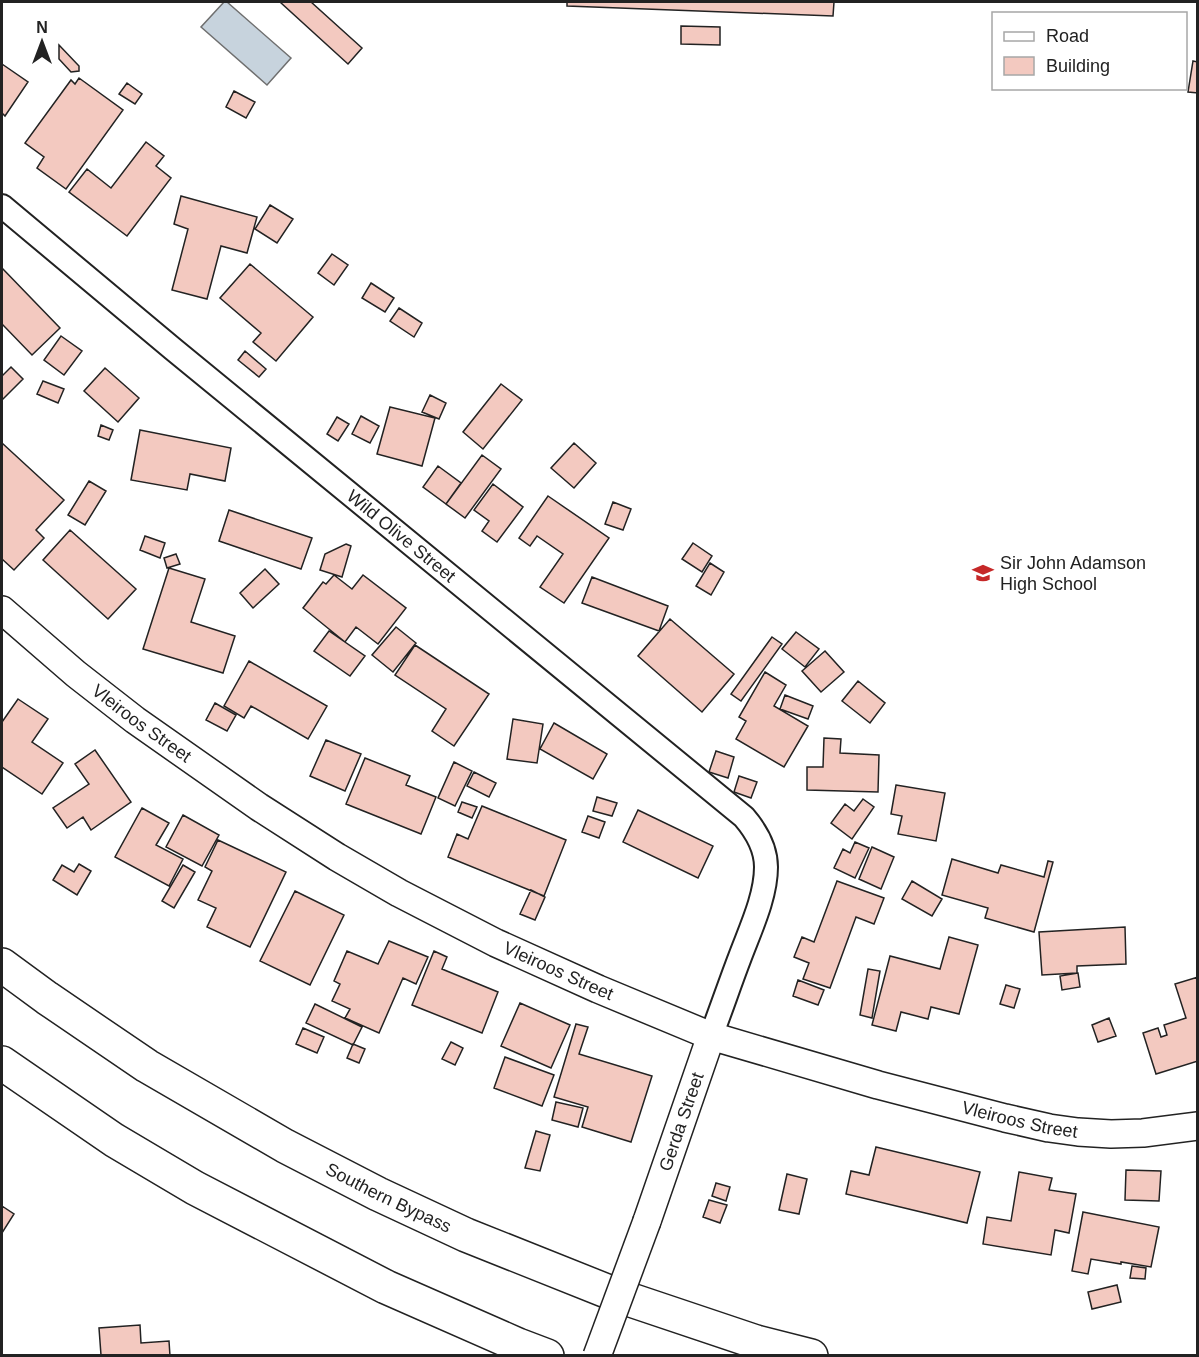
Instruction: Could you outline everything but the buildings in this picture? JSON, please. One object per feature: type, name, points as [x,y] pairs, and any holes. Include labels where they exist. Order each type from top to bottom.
[{"type":"highway","name":"Southern Bypass","points":[[2,965],[147,1066],[285,1146],[378,1194],[466,1234],[618,1296],[756,1342],[811,1356]]},
{"type":"highway","points":[[2,1063],[114,1140],[195,1188],[386,1287],[547,1356]]},
{"type":"street","name":"Wild Olive Street","points":[[2,206],[744,817],[759,838],[764,852],[766,866],[764,886]]},
{"type":"street","name":"Vleiroos Street","points":[[2,610],[76,674],[135,720],[259,807],[337,857],[399,893],[496,943],[598,989],[711,1036],[878,1086],[1049,1128],[1111,1134],[1143,1133],[1197,1126]]},
{"type":"street","name":"Gerda Street","points":[[597,1356],[755,919],[764,886]]},
{"type":"shaded area","points":[[224,2],[227,2],[291,58],[267,85],[201,27]]},
{"type":"place","name":"Sir John Adamson High School","points":[[983,573]]}]
